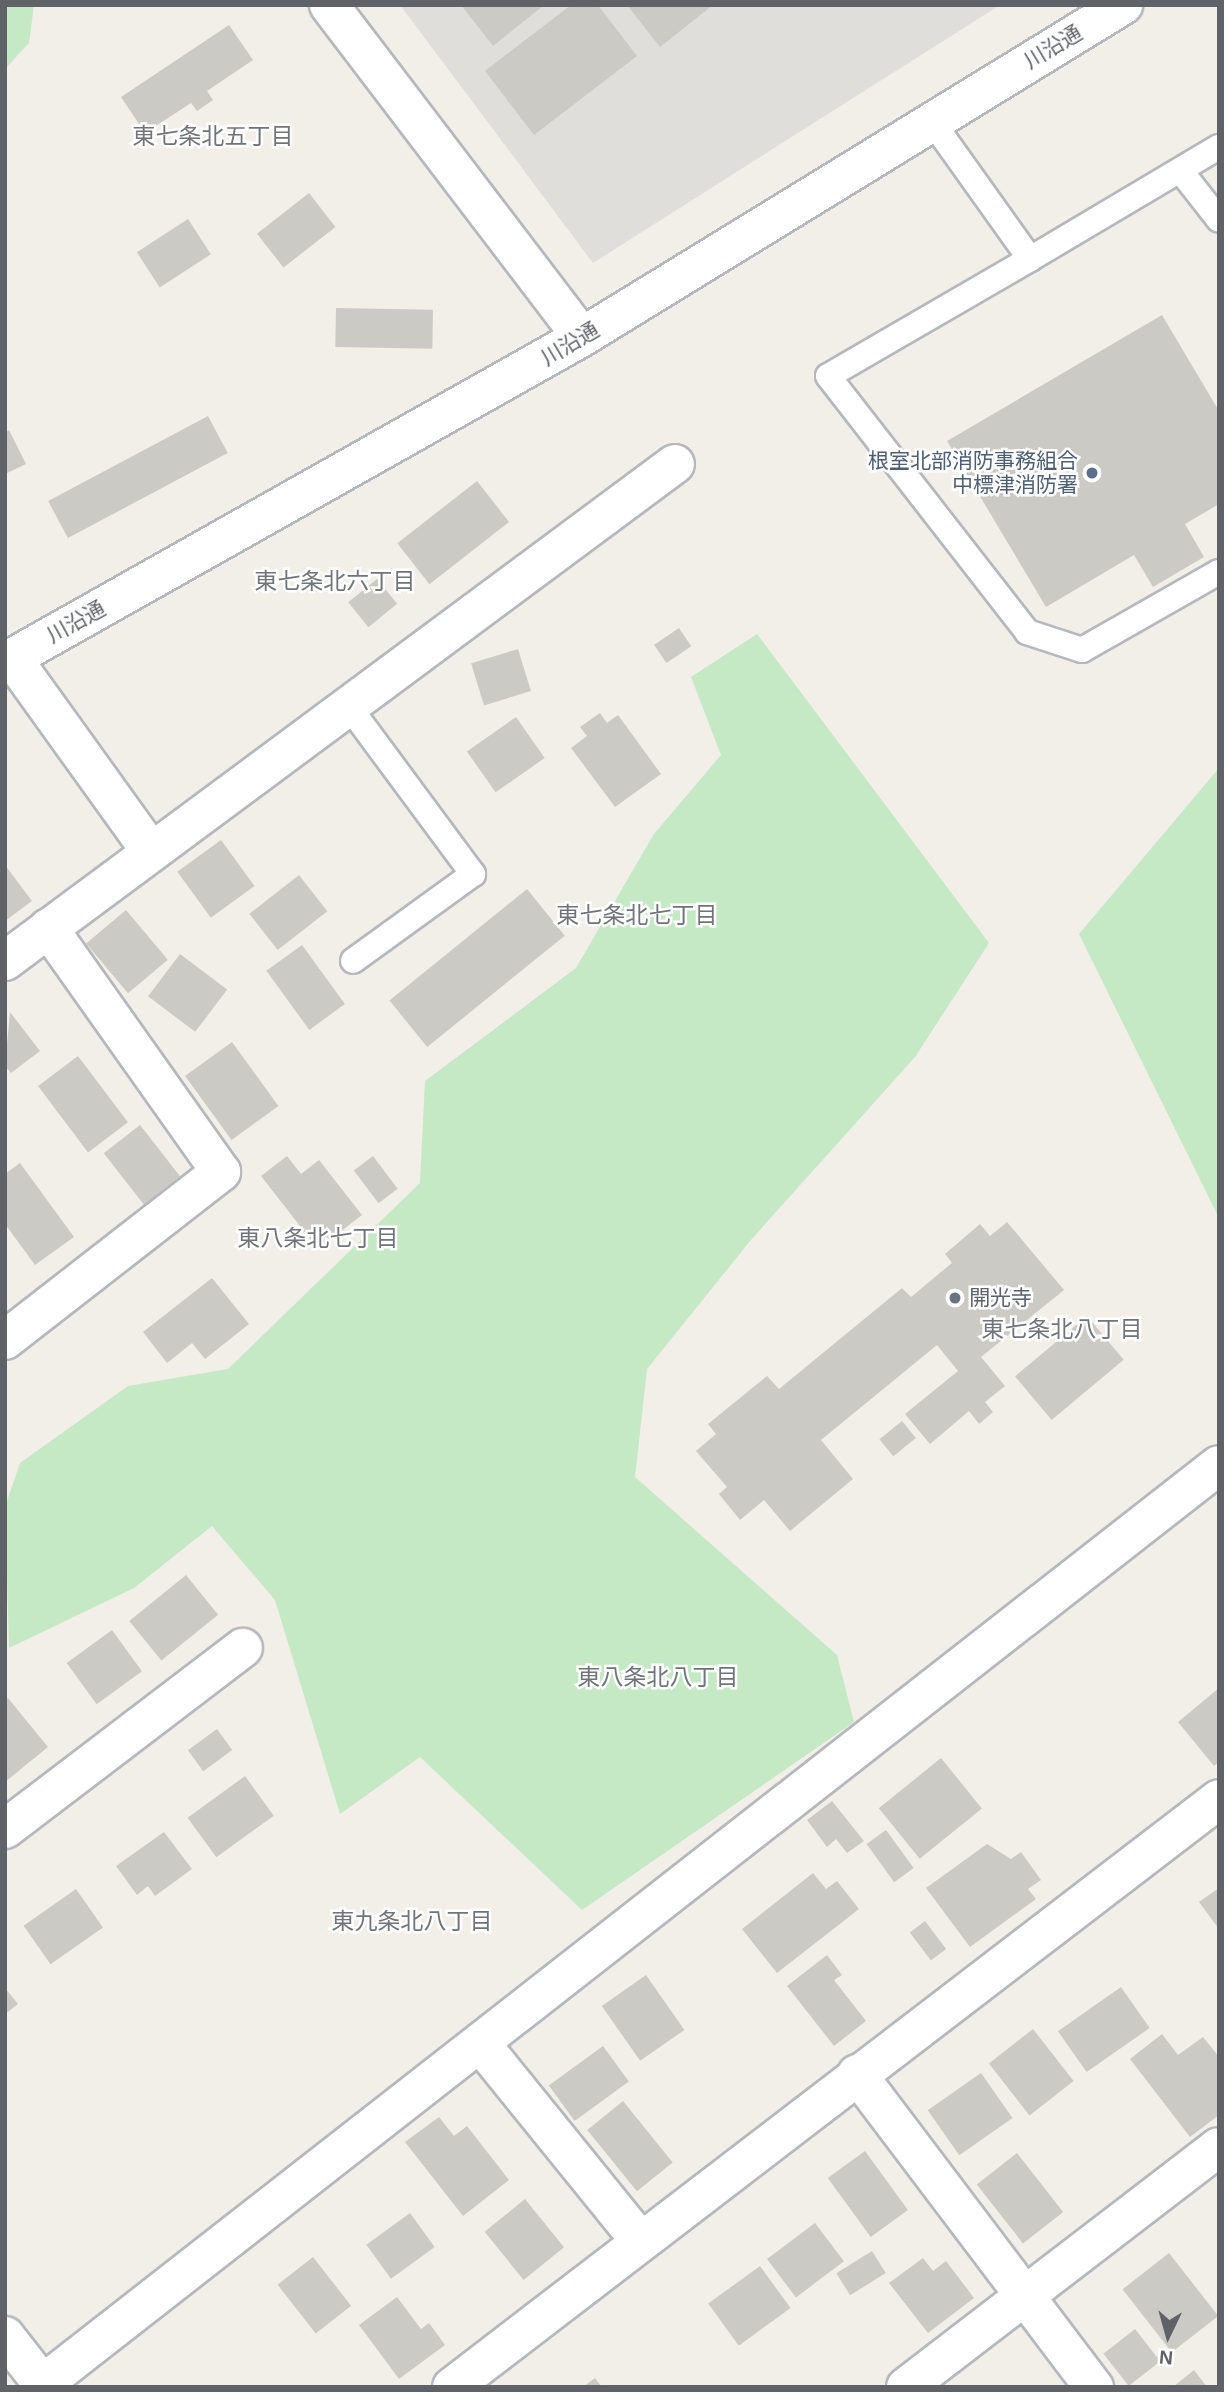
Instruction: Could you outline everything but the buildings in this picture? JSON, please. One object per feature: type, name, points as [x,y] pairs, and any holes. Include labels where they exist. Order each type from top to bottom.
[{"type":"street","points":[[329,5],[582,337]]},
{"type":"street","name":"川沿通","points":[[9,660],[582,337],[931,120],[1123,5]]},
{"type":"street","points":[[5,961],[149,849],[675,464]]},
{"type":"street","points":[[9,660],[149,849]]},
{"type":"street","points":[[5,1340],[221,1172],[48,928]]},
{"type":"street","points":[[5,2336],[33,2382],[480,2043],[1219,1465]]},
{"type":"street","points":[[5,1829],[243,1648]]},
{"type":"street","points":[[453,2387],[639,2239],[1219,1799]]},
{"type":"street","points":[[480,2043],[639,2239]]},
{"type":"street","points":[[857,2074],[1094,2387]]},
{"type":"street","points":[[906,2387],[1219,2147]]},
{"type":"lane","points":[[931,120],[1030,258]]},
{"type":"lane","points":[[1219,147],[828,376],[1027,632],[1082,650],[1219,572]]},
{"type":"lane","points":[[1180,170],[1219,220]]},
{"type":"lane","points":[[347,704],[473,874],[353,961]]},
{"type":"shaded area","points":[[400,5],[1000,5],[593,263]]},
{"type":"green space","points":[[5,5],[34,5],[29,43],[5,69]]},
{"type":"green space","points":[[757,634],[989,943],[915,1057],[750,1241],[647,1369],[635,1477],[837,1655],[854,1722],[582,1910],[420,1757],[340,1814],[275,1600],[212,1526],[134,1588],[9,1648],[5,1507],[20,1463],[128,1386],[228,1369],[420,1183],[425,1081],[576,968],[654,834],[721,755],[691,677]]},
{"type":"green space","points":[[1219,768],[1219,1218],[1079,934]]},
{"type":"place","name":"根室北部消防事務組合 中標津消防署","points":[[1092,473]]},
{"type":"place","name":"開光寺","points":[[955,1298]]},
{"type":"district","name":"東七条北五丁目","points":[[213,136]]},
{"type":"district","name":"東七条北六丁目","points":[[335,581]]},
{"type":"district","name":"東七条北七丁目","points":[[637,915]]},
{"type":"district","name":"東八条北七丁目","points":[[318,1238]]},
{"type":"district","name":"東七条北八丁目","points":[[1062,1329]]},
{"type":"district","name":"東八条北八丁目","points":[[658,1677]]},
{"type":"district","name":"東九条北八丁目","points":[[412,1921]]}]
